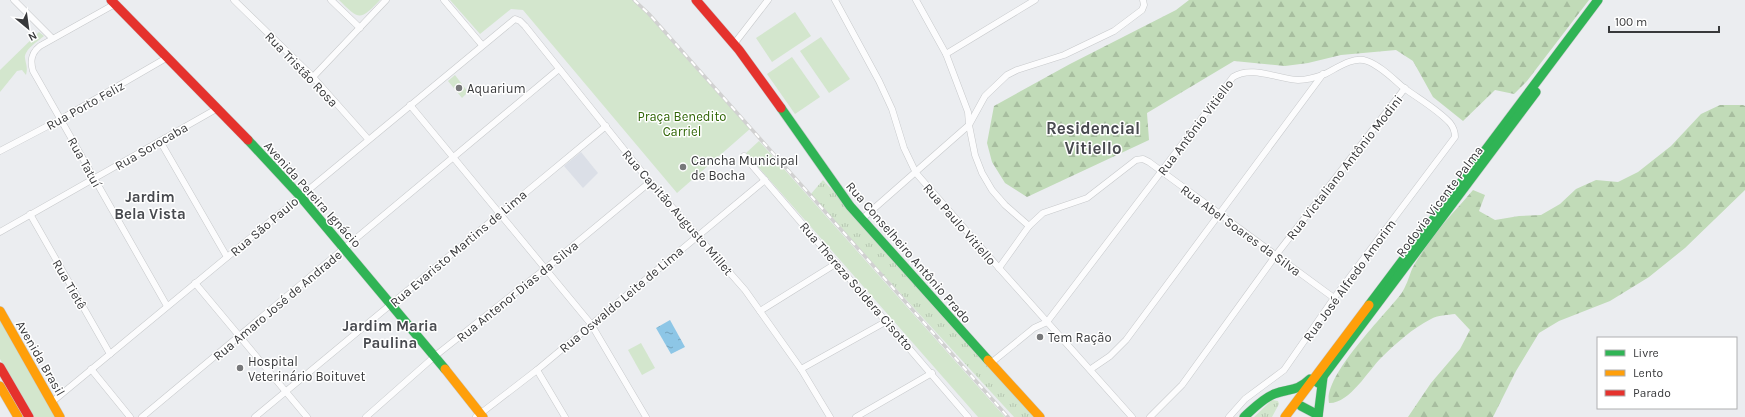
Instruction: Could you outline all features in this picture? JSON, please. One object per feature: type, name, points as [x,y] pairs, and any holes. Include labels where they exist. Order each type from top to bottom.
[{"type":"main road","name":"Rua Conselheiro Antônio Prado","points":[[696,0],[734,44],[766,86],[847,202],[1040,417]]},
{"type":"main road","name":"Rodovia Vicente Palma","points":[[1293,417],[1297,406],[1323,365],[1598,0]]},
{"type":"main road","name":"Rodovia Vicente Palma","points":[[1297,406],[1323,377],[1519,117],[1568,46],[1603,0]]},
{"type":"main road","name":"Avenida Pereira Ignácio","points":[[113,2],[218,108],[300,196],[435,356],[480,416]]},
{"type":"main road","name":"Avenida Brasil","points":[[0,311],[60,417]]},
{"type":"main road","points":[[1244,417],[1256,406],[1274,394],[1298,390],[1323,365]]},
{"type":"main road","points":[[0,367],[30,417]]},
{"type":"main road","points":[[1318,416],[1323,377]]},
{"type":"main road","points":[[0,386],[18,417]]},
{"type":"main road","points":[[1274,394],[1288,397],[1297,406],[1311,410],[1318,416]]},
{"type":"main road","points":[[1285,417],[1297,406]]},
{"type":"street","points":[[14,0],[52,38],[113,2]]},
{"type":"street","name":"Rua Tristão Rosa","points":[[234,0],[313,77],[368,140]]},
{"type":"street","points":[[331,0],[360,28]]},
{"type":"street","points":[[313,77],[386,0]]},
{"type":"street","points":[[444,0],[482,45]]},
{"type":"street","points":[[734,44],[768,0]]},
{"type":"street","name":"Rua Paulo Vitiello","points":[[835,0],[879,81],[892,109],[904,148],[916,173],[1132,417]]},
{"type":"street","points":[[916,0],[946,54],[968,112],[975,155],[982,173],[992,190],[1005,205],[1029,226]]},
{"type":"street","points":[[946,54],[1035,0]]},
{"type":"street","points":[[862,219],[969,125],[985,96],[1007,75],[1017,70],[1064,55],[1114,31],[1142,10],[1144,5],[1142,0]]},
{"type":"street","name":"Rua São Paulo","points":[[52,402],[512,19]]},
{"type":"street","name":"Rua Capitão Augusto Millet","points":[[512,19],[522,22],[650,182],[745,290],[802,369],[830,417]]},
{"type":"street","name":"Rua Tatuí","points":[[52,38],[36,49],[32,58],[34,71],[166,306]]},
{"type":"street","name":"Rua Porto Feliz","points":[[0,152],[61,119],[168,57]]},
{"type":"street","name":"Rua Antônio Vitiello","points":[[990,363],[1034,328],[1047,322],[1233,77],[1240,73],[1249,72],[1299,80],[1323,74],[1346,63],[1357,60],[1367,61],[1385,72],[1441,115],[1455,131]]},
{"type":"street","name":"Rua Amaro José de Andrade","points":[[142,417],[559,69]]},
{"type":"street","points":[[1091,369],[1110,356],[1122,344],[1323,74]]},
{"type":"street","name":"Rua Victaliano Antônio Modini","points":[[1150,417],[1182,385],[1276,255],[1405,88]]},
{"type":"street","points":[[410,105],[591,324],[646,417]]},
{"type":"street","name":"Rua Sorocaba","points":[[0,232],[218,108]]},
{"type":"street","name":"Rua Evaristo Martins de Lima","points":[[255,417],[606,126]]},
{"type":"street","name":"Rua José Alfredo Amorim","points":[[1229,417],[1245,399],[1284,370],[1334,298],[1451,143],[1455,137],[1455,131]]},
{"type":"street","points":[[160,141],[227,257]]},
{"type":"street","name":"Rua Thereza Soldera Cisotto","points":[[744,156],[932,373],[968,417]]},
{"type":"street","name":"Rua Abel Soares da Silva","points":[[999,268],[1029,226],[1043,213],[1088,198],[1136,160],[1143,159],[1334,298]]},
{"type":"street","name":"Rua Oswaldo Leite de Lima","points":[[480,416],[765,180]]},
{"type":"street","name":"Rua Antenor Dias da Silva","points":[[366,417],[435,356],[545,269],[650,182]]},
{"type":"street","name":"Rua Tietê","points":[[30,214],[110,354]]},
{"type":"street","points":[[760,311],[837,263]]},
{"type":"street","points":[[195,283],[307,417]]},
{"type":"street","points":[[802,369],[887,321]]},
{"type":"street","points":[[91,369],[130,417]]},
{"type":"street","points":[[537,370],[565,417]]},
{"type":"street","points":[[856,417],[932,373]]},
{"type":"shaded area","points":[[581,152],[598,173],[583,188],[564,166]]},
{"type":"green space","points":[[339,0],[380,0],[364,15],[360,15],[355,14]]},
{"type":"green space","name":"Praça Benedito Carriel","points":[[450,0],[633,0],[656,22],[751,128],[677,193],[523,10],[511,9],[480,34]]},
{"type":"green space","points":[[1189,0],[1589,0],[1527,81],[1514,94],[1495,90],[1463,121],[1433,97],[1413,61],[1396,50],[1341,55],[1308,63],[1285,66],[1234,61],[1147,113],[1149,140],[1027,197],[1005,183],[992,162],[987,143],[994,106],[1070,64],[1176,10]]},
{"type":"green space","points":[[795,12],[811,36],[772,62],[756,38]]},
{"type":"green space","points":[[39,32],[44,36],[32,46],[25,55],[27,68],[26,75],[22,70],[17,71],[0,92],[0,70]]},
{"type":"green space","points":[[821,37],[850,79],[829,93],[800,51]]},
{"type":"green space","points":[[792,57],[820,97],[795,114],[767,74]]},
{"type":"green space","name":"Aquarium","points":[[455,75],[468,92],[462,98],[448,81]]},
{"type":"green space","points":[[1720,105],[1745,106],[1745,190],[1685,248],[1649,277],[1610,301],[1559,321],[1539,333],[1516,371],[1493,417],[1408,417],[1431,383],[1460,349],[1470,330],[1455,314],[1433,318],[1418,327],[1398,342],[1381,358],[1351,393],[1336,402],[1329,403],[1330,391],[1335,378],[1345,362],[1401,294],[1413,267],[1428,243],[1440,227],[1473,190],[1485,195],[1479,211],[1495,220],[1519,216],[1541,215],[1560,204],[1576,189],[1596,180],[1618,182],[1638,172],[1671,146],[1701,114]]},
{"type":"green space","points":[[759,141],[1005,417],[978,417],[746,153]]},
{"type":"green space","points":[[823,180],[1036,417],[1014,417],[810,195]]},
{"type":"green space","points":[[0,317],[59,417],[34,417],[0,359]]},
{"type":"green space","points":[[641,343],[655,368],[642,375],[628,350]]},
{"type":"green space","points":[[1272,400],[1278,401],[1279,404],[1272,417],[1254,417]]},
{"type":"water","points":[[670,320],[685,347],[671,354],[656,328]]},
{"type":"railway","points":[[634,0],[649,14],[1008,417]]},
{"type":"traffic: fast","points":[[1369,305],[1598,0]]},
{"type":"traffic: fast","points":[[1318,383],[1536,92]]},
{"type":"traffic: fast","points":[[781,108],[850,206],[988,360]]},
{"type":"traffic: fast","points":[[248,140],[300,196],[445,369]]},
{"type":"traffic: fast","points":[[1318,417],[1323,377]]},
{"type":"traffic: fast","points":[[1244,417],[1258,404],[1270,396],[1297,388],[1310,379]]},
{"type":"traffic: fast","points":[[1301,406],[1318,415]]},
{"type":"traffic: slow","points":[[1285,417],[1369,305]]},
{"type":"traffic: slow","points":[[0,311],[60,417]]},
{"type":"traffic: slow","points":[[988,360],[1040,417]]},
{"type":"traffic: slow","points":[[445,369],[483,417]]},
{"type":"traffic: slow","points":[[0,386],[18,417]]},
{"type":"traffic: jam","points":[[111,0],[248,140]]},
{"type":"traffic: jam","points":[[696,0],[739,50],[781,108]]},
{"type":"traffic: jam","points":[[0,367],[29,417]]},
{"type":"place","name":"Aquarium","points":[[459,88]]},
{"type":"place","name":"Cancha Municipal de Bocha","points":[[683,167]]},
{"type":"place","name":"Tem Ração","points":[[1040,337]]},
{"type":"place","name":"Hospital Veterinário Boituvet","points":[[240,368]]},
{"type":"district","name":"Residencial Vitiello","points":[[1093,138]]},
{"type":"district","name":"Jardim Bela Vista","points":[[150,206]]},
{"type":"district","name":"Jardim Maria Paulina","points":[[390,334]]}]
